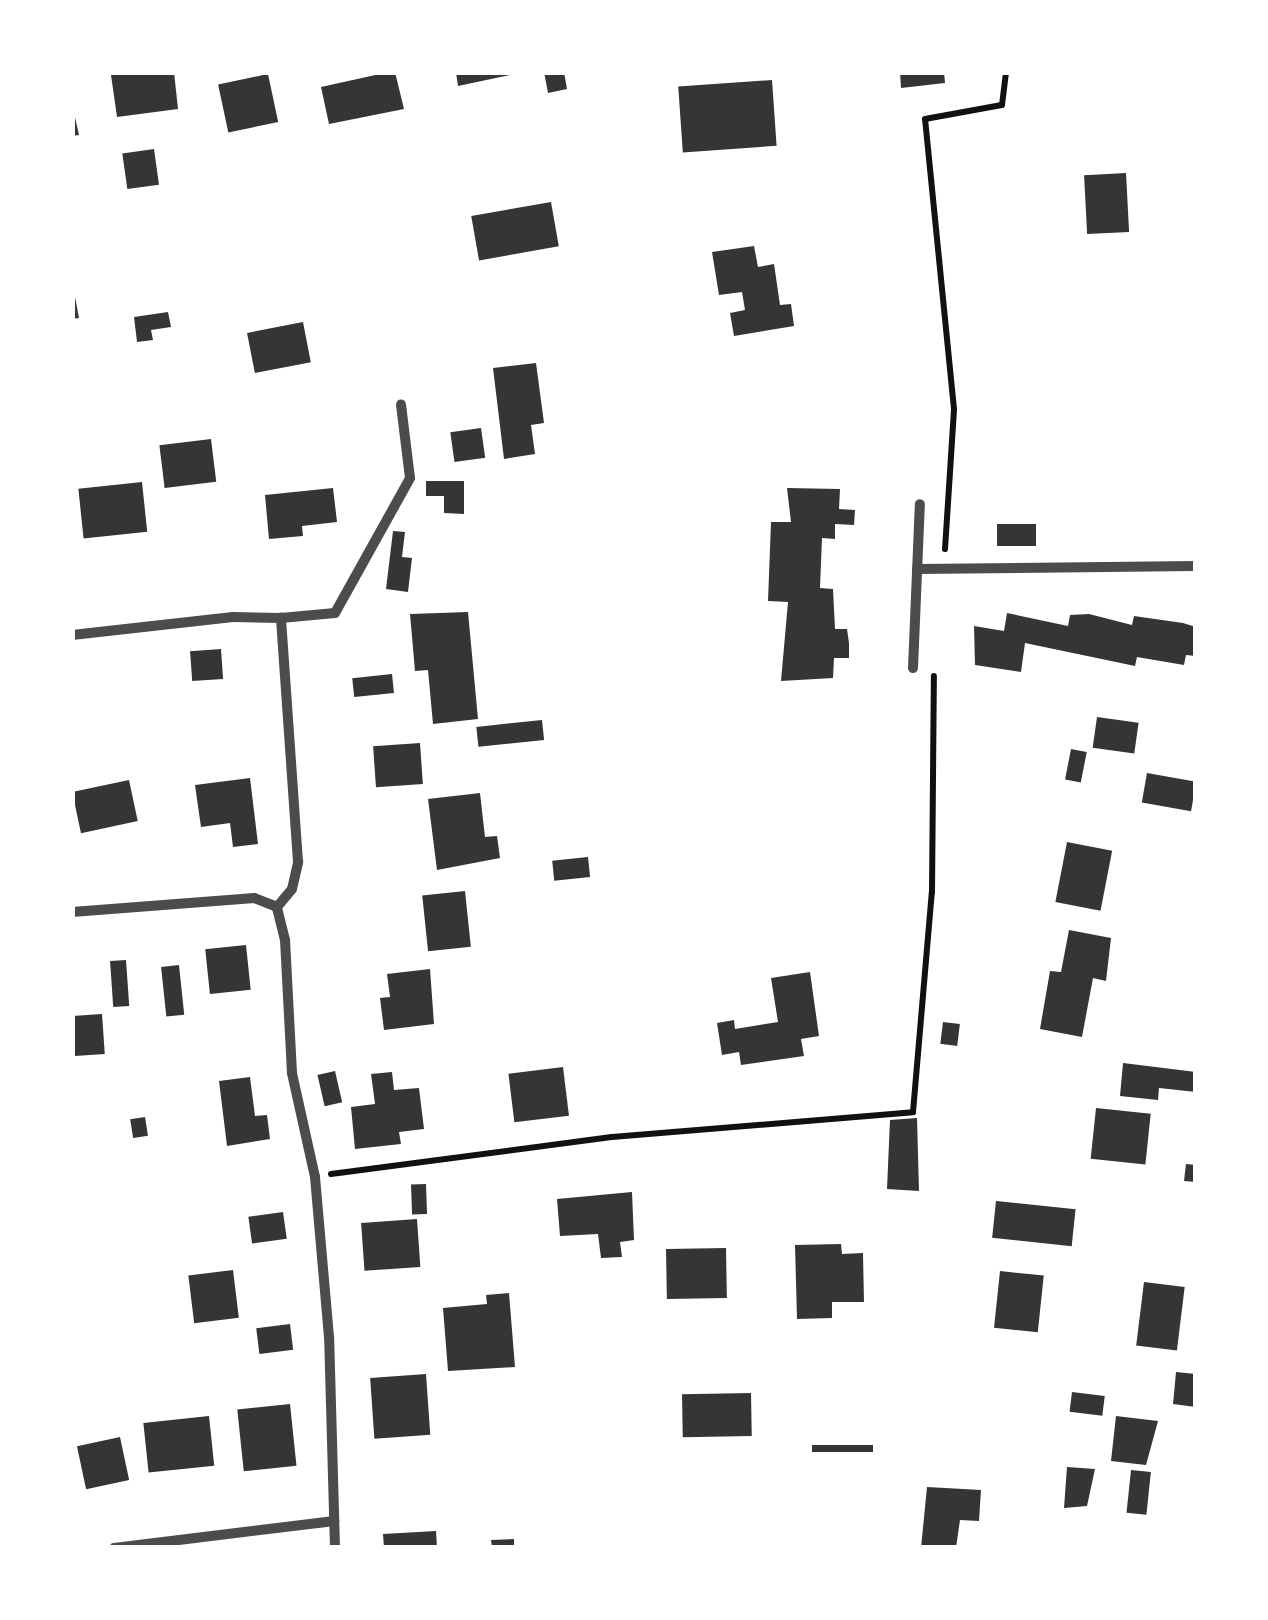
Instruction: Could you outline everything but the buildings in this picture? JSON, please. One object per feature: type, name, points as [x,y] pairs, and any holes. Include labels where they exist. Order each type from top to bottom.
[{"type":"street","points":[[72,635],[233,616],[281,618],[335,612],[410,478],[401,406]]},
{"type":"street","points":[[913,668],[920,504]]},
{"type":"street","points":[[918,569],[1196,566]]},
{"type":"street","points":[[276,907],[292,889],[298,862],[281,618]]},
{"type":"street","points":[[72,912],[254,898],[276,907]]},
{"type":"street","points":[[276,907],[285,940],[292,1073],[315,1176],[329,1337],[335,1548]]},
{"type":"street","points":[[114,1548],[334,1521]]},
{"type":"path","points":[[944,569],[954,409],[925,118],[1002,105],[1006,72]]},
{"type":"path","points":[[315,1176],[612,1137],[913,1112],[932,892],[935,664]]}]
